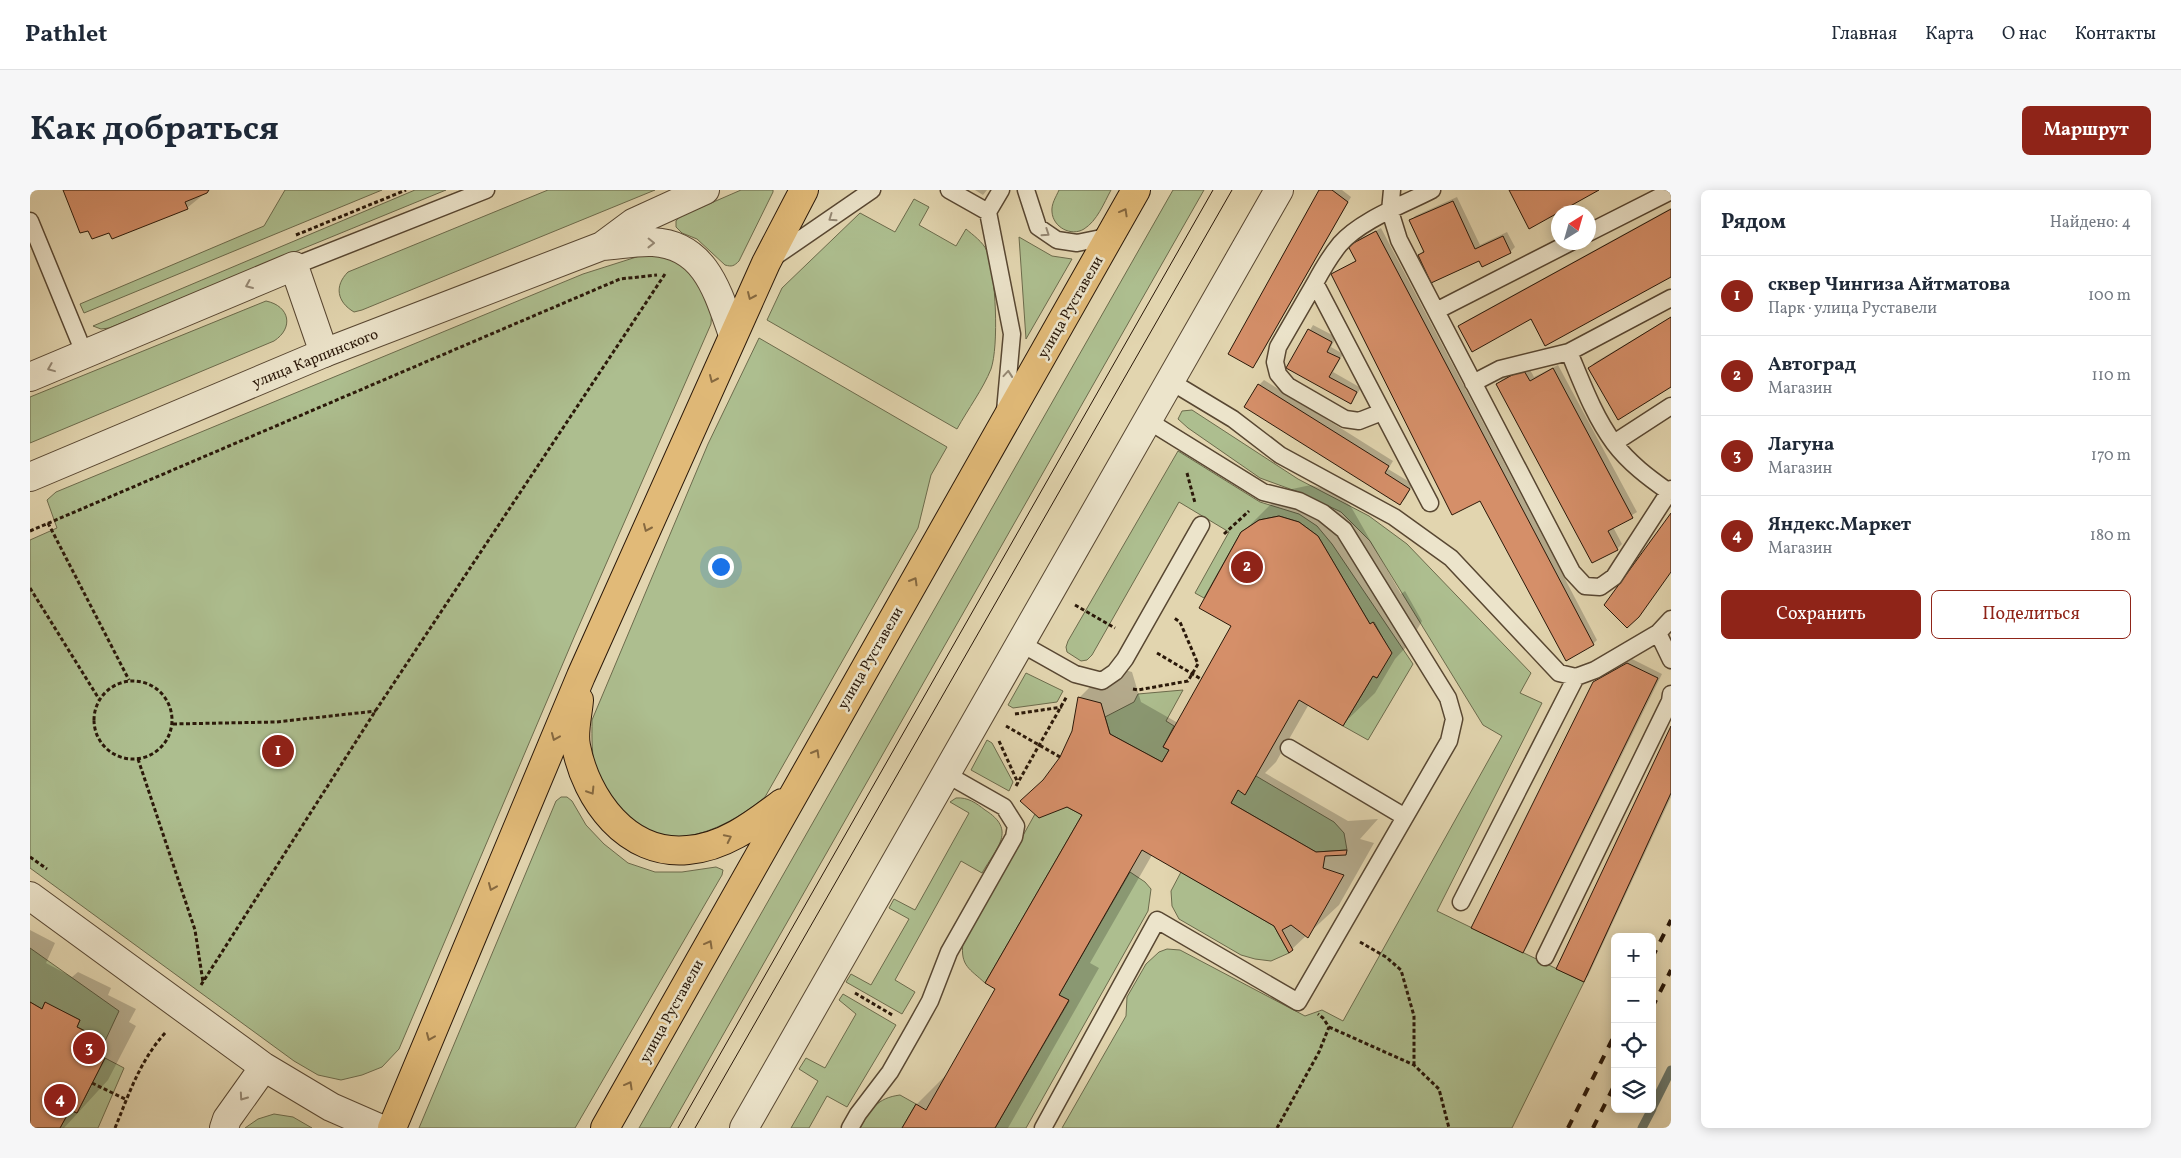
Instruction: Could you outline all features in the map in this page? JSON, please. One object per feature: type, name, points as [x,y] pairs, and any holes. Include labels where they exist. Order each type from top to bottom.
[{"type":"main road","points":[[392,1128],[581,676],[766,263],[804,190]]},
{"type":"main road","name":"улица Руставели","points":[[605,1128],[1136,190]]},
{"type":"main road","points":[[581,676],[575,744],[586,784],[603,810],[626,833],[655,848],[688,850],[720,842],[748,829],[792,796]]},
{"type":"street","name":"улица Карпинского","points":[[602,246],[632,222],[705,190]]},
{"type":"street","points":[[744,1128],[1279,190]]},
{"type":"street","name":"улица Карпинского","points":[[30,477],[324,353],[602,246],[653,242],[676,247],[695,258],[709,275],[733,335]]},
{"type":"street","points":[[30,377],[294,266],[324,353]]},
{"type":"street","points":[[30,896],[264,1067],[331,1107],[379,1128]]},
{"type":"street","points":[[224,1128],[228,1119],[264,1067]]},
{"type":"lane","points":[[294,266],[486,190]]},
{"type":"lane","points":[[766,263],[872,190]]},
{"type":"lane","points":[[949,190],[988,212]]},
{"type":"lane","points":[[1001,190],[988,212],[1012,334],[1004,423]]},
{"type":"lane","points":[[1026,190],[1038,227],[1057,240],[1078,243],[1111,236]]},
{"type":"lane","points":[[1392,190],[1390,211],[1399,240],[1472,382],[1572,572],[1584,586],[1600,587],[1614,577],[1670,491],[1642,473],[1614,443],[1591,405],[1569,352]]},
{"type":"lane","points":[[1382,412],[1371,418],[1358,421],[1345,419],[1288,386],[1278,374],[1275,362],[1278,347],[1328,260],[1341,243],[1360,226],[1432,190]]},
{"type":"lane","points":[[1596,229],[1671,191]]},
{"type":"lane","points":[[30,221],[85,355]]},
{"type":"lane","points":[[1436,311],[1555,250]]},
{"type":"lane","points":[[1315,283],[1430,504]]},
{"type":"lane","points":[[1472,382],[1500,369],[1569,352],[1671,298]]},
{"type":"lane","points":[[1170,381],[1232,419],[1280,456],[1394,517],[1451,558],[1559,673],[1576,677],[1595,670],[1658,633],[1671,619]]},
{"type":"lane","points":[[1614,443],[1671,406]]},
{"type":"lane","points":[[1043,1128],[1157,920],[1298,1002],[1449,741],[1454,719],[1448,698],[1344,530],[1324,513],[1299,502],[1262,492],[1148,420]]},
{"type":"lane","points":[[1020,643],[1075,674],[1102,681],[1116,672],[1201,526]]},
{"type":"lane","points":[[1658,633],[1671,660]]},
{"type":"lane","points":[[1461,902],[1576,677]]},
{"type":"lane","points":[[1545,957],[1670,701],[1671,694]]},
{"type":"lane","points":[[1289,748],[1404,817]]},
{"type":"lane","points":[[850,1128],[858,1114],[890,1072],[915,1028],[930,1001],[949,952],[1014,837],[1016,826],[1004,808],[946,774]]},
{"type":"path","points":[[30,530],[620,279],[665,274],[376,710],[203,983],[195,930],[138,759]]},
{"type":"path","points":[[1178,440],[1201,526],[1220,537],[1252,508],[1262,492]]},
{"type":"path","points":[[48,523],[128,680]]},
{"type":"path","points":[[30,588],[99,699]]},
{"type":"path","points":[[1051,590],[1202,679]]},
{"type":"path","points":[[1102,681],[1138,690],[1188,682],[1198,664],[1180,622],[1155,606]]},
{"type":"path","points":[[1004,808],[1062,707],[1075,674]]},
{"type":"path","points":[[128,680],[146,682],[161,692],[170,707],[173,724],[167,741],[154,754],[138,759],[120,757],[105,748],[95,733],[94,716],[99,699],[112,686],[128,680]]},
{"type":"path","points":[[1012,714],[1062,707]]},
{"type":"path","points":[[173,724],[276,722],[376,710]]},
{"type":"path","points":[[1000,722],[1060,757]]},
{"type":"path","points":[[998,739],[1018,783]]},
{"type":"path","points":[[1340,930],[1386,957],[1401,970],[1414,1016],[1414,1065]]},
{"type":"path","points":[[830,978],[915,1028]]},
{"type":"path","points":[[1298,1002],[1323,1018],[1329,1027],[1414,1065],[1438,1088],[1449,1128]]},
{"type":"path","points":[[1277,1128],[1319,1052],[1329,1027]]},
{"type":"path","points":[[116,1128],[137,1074]]},
{"type":"path","points":[[92,1083],[127,1100]]},
{"type":"green space","points":[[285,190],[382,190],[84,313],[80,304],[264,226]]},
{"type":"green space","points":[[415,190],[446,190],[109,328],[101,329],[93,326]]},
{"type":"green space","points":[[548,190],[655,190],[362,310],[354,312],[341,299],[339,288],[348,272]]},
{"type":"green space","points":[[741,190],[773,190],[773,192],[739,261],[733,266],[727,266],[697,239],[682,233],[676,227],[676,221],[679,217]]},
{"type":"green space","points":[[1059,190],[1111,190],[1100,211],[1089,226],[1074,232],[1059,226],[1053,217],[1052,206]]},
{"type":"green space","points":[[1173,190],[1204,190],[670,1128],[639,1128]]},
{"type":"green space","points":[[914,199],[929,207],[919,225],[956,246],[966,229],[978,239],[987,251],[993,276],[996,328],[991,369],[957,429],[767,320],[782,288],[860,213],[895,232]]},
{"type":"green space","points":[[1019,237],[1052,256],[1072,259],[1026,339]]},
{"type":"green space","points":[[649,253],[671,256],[690,267],[712,306],[711,324],[575,635],[399,1049],[382,1067],[362,1075],[341,1080],[318,1075],[294,1061],[30,868],[30,540],[57,528],[47,500],[56,492],[583,274]]},
{"type":"green space","points":[[266,301],[280,308],[286,318],[285,330],[274,341],[30,443],[30,397]]},
{"type":"green space","points":[[759,338],[947,447],[931,475],[918,528],[765,797],[730,821],[703,832],[689,836],[661,836],[642,828],[623,811],[601,782],[597,773],[592,747],[592,720],[708,444]]},
{"type":"green space","points":[[1192,410],[1298,479],[1369,516],[1407,544],[1531,673],[1520,693],[1542,703],[1437,911],[1584,982],[1512,1128],[1062,1128],[1126,1016],[1127,997],[1146,964],[1159,952],[1167,949],[1180,950],[1305,1016],[1322,1010],[1343,1021],[1502,736],[1483,725],[1370,541],[1341,512],[1301,493],[1260,478],[1188,428],[1178,419],[1182,411]]},
{"type":"green space","points":[[1178,451],[1260,502],[1299,514],[1317,526],[1332,544],[1413,664],[1368,740],[1343,726],[1373,676],[1377,678],[1391,653],[1374,622],[1370,624],[1318,536],[1299,522],[1279,516],[1259,520],[1241,532],[1204,598],[1195,593],[1229,532],[1179,502],[1092,655],[1087,660],[1081,661],[1067,652],[1068,641]]},
{"type":"green space","points":[[1026,673],[1063,691],[1057,702],[1013,708],[1008,705]]},
{"type":"green space","points":[[1183,690],[1166,721],[1174,726],[1163,747],[1169,750],[1162,762],[1110,734],[1105,717],[1134,702],[1138,694]]},
{"type":"green space","points":[[987,740],[992,743],[1013,782],[1009,791],[971,770]]},
{"type":"green space","points":[[1256,776],[1334,822],[1344,833],[1347,850],[1316,852],[1231,803],[1238,790]]},
{"type":"green space","points":[[561,797],[567,797],[572,801],[586,825],[604,844],[628,863],[655,872],[682,872],[716,867],[723,870],[722,875],[575,1128],[419,1128],[556,801]]},
{"type":"green space","points":[[956,798],[972,801],[995,817],[1002,832],[1001,839],[982,873],[961,861],[895,980],[915,992],[902,1014],[846,982],[851,974],[871,985],[909,919],[889,908],[894,899],[915,910],[969,813],[950,802]]},
{"type":"green space","points":[[1067,807],[1082,815],[985,983],[967,966],[963,957],[963,943],[1035,814]]},
{"type":"green space","points":[[1130,872],[1145,882],[1151,889],[1148,911],[1026,1128],[995,1128],[1069,1001],[1059,995]]},
{"type":"green space","points":[[1181,872],[1274,926],[1289,953],[1271,961],[1241,955],[1179,919],[1172,906],[1171,891]]},
{"type":"green space","points":[[30,948],[119,1011],[105,1041],[77,1027],[80,1020],[45,1003],[42,1009],[30,1002]]},
{"type":"green space","points":[[843,994],[896,1025],[847,1107],[827,1096],[809,1128],[791,1128],[818,1081],[799,1069],[806,1058],[825,1068],[856,1014],[839,1000]]},
{"type":"green space","points":[[105,1058],[124,1068],[98,1128],[60,1128],[70,1110],[77,1113]]},
{"type":"green space","points":[[900,1095],[916,1104],[902,1128],[860,1128],[868,1115],[880,1102],[892,1096]]},
{"type":"green space","points":[[274,1114],[293,1117],[312,1128],[245,1128],[258,1119]]},
{"type":"building","points":[[63,190],[209,190],[207,193],[185,202],[188,209],[112,239],[109,233],[92,239],[88,231],[80,233]]},
{"type":"building","points":[[1319,190],[1332,190],[1348,202],[1253,368],[1228,354]]},
{"type":"building","points":[[1509,190],[1599,190],[1572,205],[1551,205],[1551,217],[1529,229]]},
{"type":"building","points":[[1453,201],[1475,249],[1503,236],[1511,253],[1482,267],[1479,261],[1431,283],[1418,255],[1424,252],[1409,220]]},
{"type":"building","points":[[1671,209],[1671,277],[1545,346],[1531,319],[1472,352],[1458,326]]},
{"type":"building","points":[[1376,231],[1594,645],[1566,661],[1480,501],[1452,515],[1331,274],[1356,261],[1348,246]]},
{"type":"building","points":[[1671,317],[1671,387],[1618,420],[1588,368]]},
{"type":"building","points":[[1308,329],[1332,342],[1327,352],[1340,358],[1329,377],[1357,392],[1351,404],[1286,368]]},
{"type":"building","points":[[1553,368],[1633,518],[1608,531],[1618,550],[1592,563],[1496,384],[1523,369],[1530,381]]},
{"type":"building","points":[[1258,384],[1389,466],[1385,473],[1410,489],[1400,505],[1244,407]]},
{"type":"building","points":[[1671,513],[1671,572],[1639,617],[1627,628],[1604,605]]},
{"type":"building","points":[[1279,516],[1299,522],[1318,536],[1370,624],[1373,622],[1392,653],[1377,678],[1373,676],[1343,726],[1299,700],[1245,795],[1238,790],[1231,803],[1316,852],[1347,850],[1346,855],[1325,856],[1323,868],[1344,875],[1308,938],[1291,925],[1282,930],[1293,950],[1289,953],[1274,926],[1142,850],[1059,995],[1069,1000],[995,1128],[902,1128],[916,1104],[926,1110],[995,989],[985,983],[1082,815],[1067,807],[1039,818],[1020,801],[1043,780],[1060,757],[1072,731],[1078,697],[1101,703],[1110,734],[1162,762],[1169,750],[1163,747],[1231,626],[1199,608],[1241,532],[1259,520]]},
{"type":"building","points":[[1627,663],[1658,678],[1523,953],[1471,928],[1593,682]]},
{"type":"building","points":[[1671,726],[1671,793],[1584,982],[1556,969]]},
{"type":"building","points":[[30,1002],[42,1009],[45,1002],[80,1020],[77,1027],[105,1041],[98,1054],[105,1058],[77,1113],[70,1110],[60,1128],[34,1128],[30,1126]]},
{"type":"waterway","points":[[1656,1100],[1671,1070]]},
{"type":"waterway","points":[[1642,1128],[1650,1113]]},
{"type":"tram line","points":[[678,1128],[1213,190]]},
{"type":"tram line","points":[[695,1128],[1232,190]]},
{"type":"railway","points":[[1656,950],[1671,920]]},
{"type":"railway","points":[[1656,1000],[1671,970]]},
{"type":"railway","points":[[1568,1128],[1611,1042]]},
{"type":"railway","points":[[1593,1128],[1611,1092]]},
{"type":"place","name":"Автоград","points":[[1247,567]]},
{"type":"place","name":"сквер Чингиза Айтматова","points":[[278,751]]},
{"type":"place","name":"Лагуна","points":[[89,1048]]},
{"type":"place","name":"Яндекс.Маркет","points":[[60,1100]]}]
